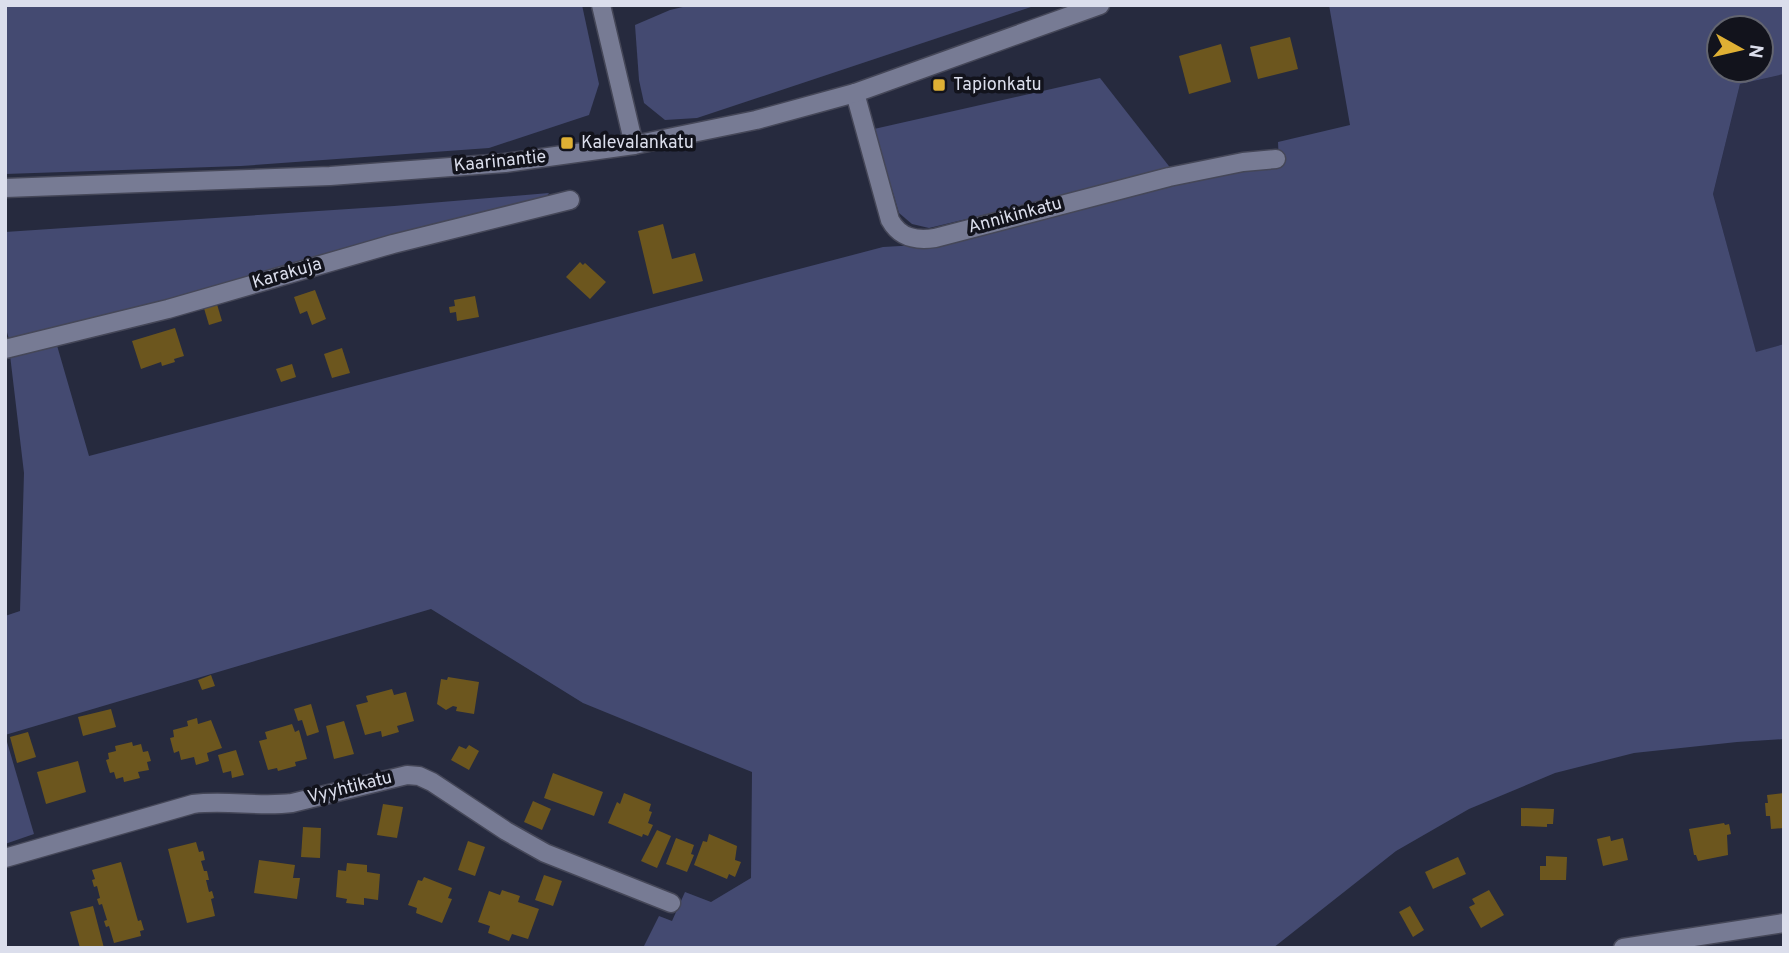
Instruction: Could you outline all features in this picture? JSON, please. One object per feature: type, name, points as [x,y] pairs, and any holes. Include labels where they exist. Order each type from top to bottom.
[{"type":"street","name":"Kaarinantie","points":[[5,188],[330,176],[505,163],[634,145],[756,120],[855,93],[1100,5]]},
{"type":"street","points":[[606,7],[634,145]]},
{"type":"street","name":"Annikinkatu","points":[[855,93],[890,220],[903,236],[914,239],[935,238],[1169,177],[1243,162],[1276,159]]},
{"type":"street","name":"Karakuja","points":[[5,349],[167,309],[393,244],[570,200]]},
{"type":"street","name":"Vyyhtikatu","points":[[5,858],[193,804],[292,803],[407,775],[419,776],[432,782],[506,831],[545,853],[671,903]]},
{"type":"street","points":[[1623,948],[1784,923]]},
{"type":"shaded area","points":[[5,5],[582,5],[599,84],[589,115],[489,148],[241,166],[5,174]]},
{"type":"shaded area","points":[[691,5],[1037,5],[697,118],[665,120],[644,103],[639,80],[635,25],[670,10]]},
{"type":"shaded area","points":[[1329,5],[1784,5],[1784,74],[1775,76],[1775,14],[1705,14],[1705,84],[1740,84],[1713,194],[1756,352],[1784,344],[1784,739],[1634,753],[1555,773],[1469,809],[1396,851],[1273,948],[643,948],[659,916],[672,921],[685,892],[711,902],[751,878],[752,772],[583,703],[431,609],[5,735],[5,616],[20,611],[24,473],[10,355],[56,342],[89,456],[883,247],[935,244],[1178,184],[1279,164],[1278,142],[1350,125]]},
{"type":"shaded area","points":[[1784,74],[1784,344],[1756,353],[1713,194],[1740,84],[1775,84],[1775,76]]},
{"type":"shaded area","points":[[1100,78],[1172,170],[929,228],[912,224],[899,213],[874,129]]},
{"type":"shaded area","points":[[549,193],[543,201],[10,343],[5,325],[5,232]]},
{"type":"shaded area","points":[[5,735],[34,834],[5,844]]},
{"type":"building","points":[[1290,37],[1298,69],[1258,79],[1250,47]]},
{"type":"building","points":[[1221,44],[1231,82],[1189,94],[1179,56]]},
{"type":"building","points":[[663,224],[672,259],[695,253],[703,281],[653,294],[638,231]]},
{"type":"building","points":[[580,262],[583,265],[585,263],[606,282],[590,299],[566,277]]},
{"type":"building","points":[[315,290],[326,319],[312,325],[307,311],[300,314],[294,297]]},
{"type":"building","points":[[475,296],[479,317],[457,321],[456,312],[450,313],[449,307],[455,306],[454,300]]},
{"type":"building","points":[[216,301],[222,321],[209,325],[203,305]]},
{"type":"building","points":[[175,328],[184,356],[162,366],[161,362],[141,369],[132,341]]},
{"type":"building","points":[[342,348],[350,373],[332,378],[324,354]]},
{"type":"building","points":[[292,364],[296,377],[281,382],[276,369]]},
{"type":"building","points":[[211,675],[215,686],[202,690],[198,680]]},
{"type":"building","points":[[448,677],[479,682],[474,714],[456,711],[457,707],[453,706],[446,710],[437,704],[441,679],[447,680]]},
{"type":"building","points":[[392,689],[394,695],[406,692],[414,721],[397,726],[399,732],[382,737],[381,731],[365,735],[356,705],[368,702],[366,696]]},
{"type":"building","points":[[311,704],[319,732],[307,736],[302,720],[298,721],[294,709]]},
{"type":"building","points":[[111,709],[116,727],[83,736],[78,717]]},
{"type":"building","points":[[197,718],[198,724],[211,720],[222,748],[207,753],[209,761],[196,765],[194,757],[181,760],[179,751],[174,753],[170,738],[174,737],[173,730],[188,726],[187,721]]},
{"type":"building","points":[[344,721],[354,754],[334,759],[326,726]]},
{"type":"building","points":[[292,724],[295,732],[299,730],[307,759],[295,762],[296,766],[278,771],[277,768],[268,770],[259,741],[267,739],[265,732]]},
{"type":"building","points":[[28,732],[36,757],[17,763],[10,737]]},
{"type":"building","points":[[132,742],[133,746],[141,744],[143,752],[148,751],[151,761],[147,762],[149,770],[138,772],[140,778],[124,782],[123,777],[116,779],[114,772],[110,773],[106,760],[109,759],[108,753],[116,751],[115,746]]},
{"type":"building","points":[[469,745],[479,751],[469,770],[451,760],[459,746],[466,749]]},
{"type":"building","points":[[236,750],[244,775],[232,778],[231,771],[223,773],[218,755]]},
{"type":"building","points":[[78,761],[86,792],[46,804],[37,772]]},
{"type":"building","points":[[553,773],[603,792],[594,816],[544,798]]},
{"type":"building","points":[[624,793],[651,804],[649,811],[652,812],[648,823],[653,825],[648,836],[643,834],[642,837],[608,823]]},
{"type":"building","points":[[1784,793],[1784,828],[1771,829],[1770,816],[1766,816],[1767,795]]},
{"type":"building","points":[[533,801],[551,809],[542,830],[524,822]]},
{"type":"building","points":[[383,804],[403,807],[397,838],[377,835]]},
{"type":"building","points":[[1521,808],[1554,809],[1553,824],[1547,824],[1547,827],[1521,826]]},
{"type":"building","points":[[1729,824],[1731,834],[1727,835],[1728,855],[1698,861],[1694,855],[1689,829]]},
{"type":"building","points":[[303,827],[321,828],[320,858],[301,857]]},
{"type":"building","points":[[657,830],[671,836],[657,868],[641,861]]},
{"type":"building","points":[[709,834],[737,846],[735,860],[741,862],[735,877],[729,874],[727,879],[694,865],[703,841],[707,842]]},
{"type":"building","points":[[1610,836],[1611,841],[1623,838],[1628,860],[1603,866],[1597,839]]},
{"type":"building","points":[[676,838],[694,845],[691,854],[694,855],[687,872],[666,864]]},
{"type":"building","points":[[468,841],[485,847],[475,876],[458,870]]},
{"type":"building","points":[[196,842],[199,852],[203,851],[205,860],[201,861],[204,871],[207,871],[209,892],[212,891],[214,898],[211,899],[215,916],[187,923],[168,849]]},
{"type":"building","points":[[1546,856],[1567,857],[1566,880],[1540,880],[1540,866],[1546,866]]},
{"type":"building","points":[[1458,857],[1466,874],[1433,889],[1425,872]]},
{"type":"building","points":[[259,860],[295,865],[293,878],[300,878],[297,899],[254,893]]},
{"type":"building","points":[[121,862],[138,921],[141,920],[144,930],[140,931],[141,936],[114,943],[109,926],[106,927],[104,921],[107,920],[102,904],[99,905],[97,899],[100,898],[97,886],[94,887],[92,880],[95,879],[92,870]]},
{"type":"building","points":[[347,863],[367,865],[367,872],[380,874],[378,900],[364,898],[364,905],[346,903],[347,899],[336,897],[338,870],[346,871]]},
{"type":"building","points":[[544,875],[562,881],[553,906],[535,900]]},
{"type":"building","points":[[424,877],[452,888],[448,898],[452,899],[442,923],[416,913],[417,908],[408,905],[418,880],[422,881]]},
{"type":"building","points":[[502,890],[520,896],[518,902],[539,909],[528,939],[512,934],[509,941],[488,933],[490,926],[478,922],[489,891],[500,895]]},
{"type":"building","points":[[1489,890],[1504,915],[1481,928],[1469,907],[1475,904],[1472,899]]},
{"type":"building","points":[[93,906],[104,948],[80,948],[70,912]]},
{"type":"building","points":[[1410,906],[1424,930],[1413,937],[1399,912]]},
{"type":"place","name":"Tapionkatu","points":[[939,85]]},
{"type":"place","name":"Kalevalankatu","points":[[567,143]]}]
